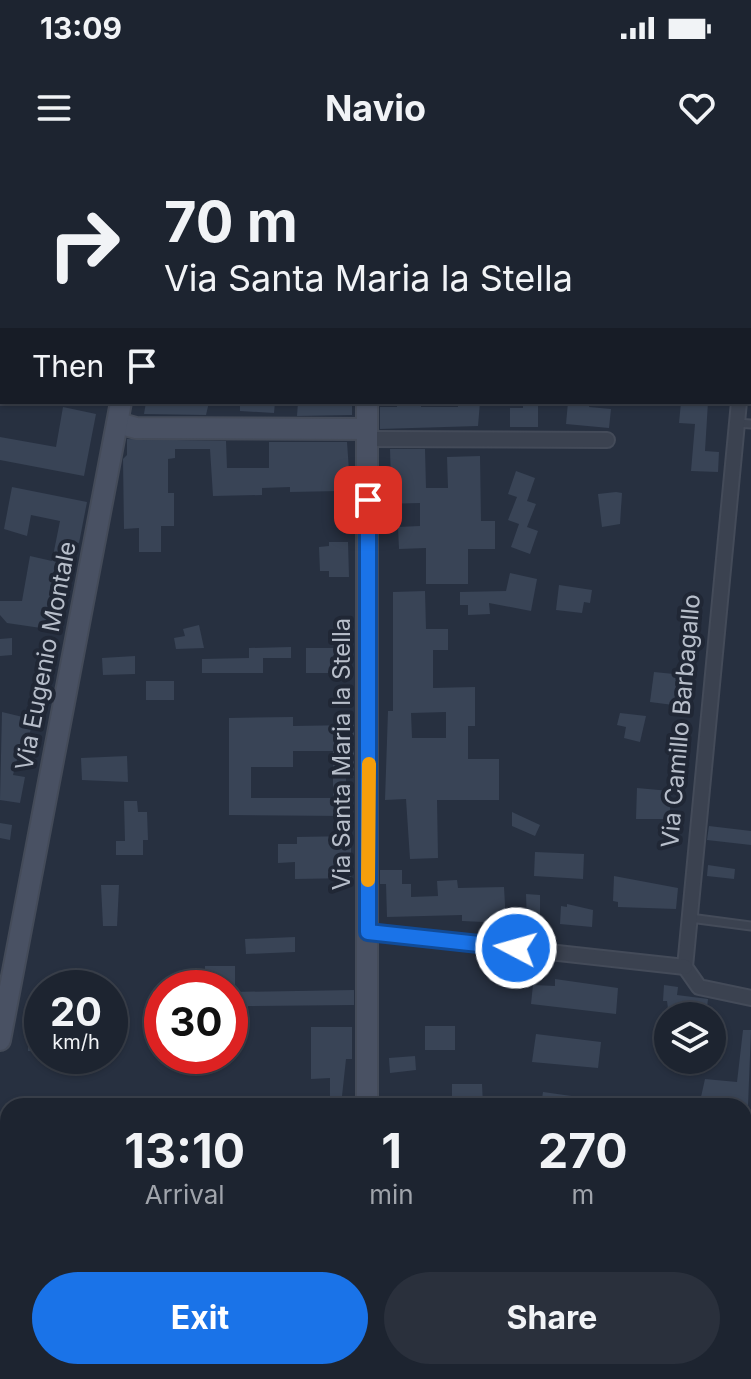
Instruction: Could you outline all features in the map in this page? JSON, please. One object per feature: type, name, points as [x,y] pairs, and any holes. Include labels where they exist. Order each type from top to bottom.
[{"type":"street","name":"Via Eugenio Montale","points":[[0,1040],[121,404]]},
{"type":"street","name":"Via Santa Maria la Stella","points":[[367,404],[367,1098]]},
{"type":"street","name":"Via Camillo Barbagallo","points":[[685,967],[744,424],[739,404]]},
{"type":"street","points":[[118,423],[136,428],[607,440]]},
{"type":"street","points":[[368,932],[685,967],[699,987],[751,998]]},
{"type":"lane","points":[[690,918],[751,926]]},
{"type":"building","points":[[146,404],[209,404],[206,415],[144,414]]},
{"type":"building","points":[[240,404],[275,404],[274,413],[240,411]]},
{"type":"building","points":[[298,404],[352,404],[352,415],[297,416]]},
{"type":"building","points":[[397,404],[458,407],[458,404],[480,404],[478,426],[380,429],[380,407],[397,407]]},
{"type":"building","points":[[523,404],[538,404],[538,427],[510,427],[510,408],[523,408]]},
{"type":"building","points":[[568,404],[590,404],[589,407],[611,409],[609,428],[566,424]]},
{"type":"building","points":[[681,404],[708,404],[705,451],[719,452],[718,472],[691,471],[695,424],[679,423]]},
{"type":"building","points":[[63,407],[96,414],[84,476],[0,460],[0,437],[56,447]]},
{"type":"building","points":[[127,439],[226,441],[227,468],[269,468],[269,442],[347,442],[350,485],[340,486],[340,491],[290,492],[290,487],[262,488],[262,495],[213,496],[210,449],[175,449],[175,458],[168,459],[168,493],[174,493],[174,526],[161,526],[161,552],[139,552],[139,528],[124,529],[123,459],[127,455]]},
{"type":"building","points":[[390,449],[425,449],[426,488],[448,488],[447,457],[480,456],[481,521],[495,521],[495,549],[468,549],[468,584],[426,584],[426,548],[399,549],[398,527],[420,526],[420,503],[381,504],[380,481],[391,481]]},
{"type":"building","points":[[516,471],[535,478],[527,501],[536,504],[527,527],[538,531],[530,554],[511,547],[519,524],[508,520],[517,497],[508,494]]},
{"type":"building","points":[[12,487],[87,502],[79,543],[69,541],[54,624],[42,622],[41,628],[7,623],[0,615],[0,601],[22,601],[30,556],[52,561],[60,521],[31,515],[27,536],[4,529]]},
{"type":"building","points":[[622,493],[620,524],[602,527],[598,494]]},
{"type":"building","points":[[329,542],[348,542],[349,577],[329,577],[329,571],[320,571],[319,547],[329,546]]},
{"type":"building","points":[[510,573],[537,579],[531,611],[489,603],[490,614],[468,615],[468,605],[460,605],[460,592],[506,591]]},
{"type":"building","points":[[559,585],[592,590],[590,603],[584,602],[582,613],[556,610]]},
{"type":"building","points":[[425,591],[426,629],[448,629],[448,650],[433,650],[433,688],[475,687],[475,726],[468,726],[468,759],[499,759],[499,800],[437,800],[438,858],[410,859],[406,799],[385,800],[388,711],[393,711],[393,592]],"holes":[[[446,712],[446,738],[412,738],[411,713]]]},
{"type":"building","points":[[199,625],[204,648],[176,649],[174,638],[185,636],[183,629]]},
{"type":"building","points":[[12,638],[12,655],[0,656],[0,639]]},
{"type":"building","points":[[291,647],[291,658],[263,658],[263,673],[202,673],[202,659],[249,658],[249,648]]},
{"type":"building","points":[[306,648],[349,648],[349,673],[306,673]]},
{"type":"building","points":[[135,656],[135,674],[103,675],[102,658]]},
{"type":"building","points":[[654,672],[684,675],[681,706],[650,702]]},
{"type":"building","points":[[146,681],[174,681],[174,700],[146,700]]},
{"type":"building","points":[[2,712],[27,718],[25,727],[31,728],[27,745],[21,744],[13,775],[25,777],[20,803],[0,800]]},
{"type":"building","points":[[620,713],[646,716],[640,742],[624,738],[626,727],[617,725]]},
{"type":"building","points":[[293,717],[293,726],[354,725],[354,777],[346,777],[346,816],[229,815],[229,718]],"holes":[[[293,751],[333,751],[333,798],[251,798],[251,767],[293,767]]]},
{"type":"building","points":[[127,756],[128,782],[82,780],[81,758]]},
{"type":"building","points":[[637,788],[670,791],[670,819],[636,819]]},
{"type":"building","points":[[124,801],[137,801],[138,812],[147,812],[148,840],[143,840],[143,855],[116,855],[116,841],[125,841]]},
{"type":"building","points":[[512,812],[540,825],[535,836],[512,826]]},
{"type":"building","points":[[0,823],[12,825],[10,840],[0,838]]},
{"type":"building","points":[[709,826],[751,831],[751,845],[707,840]]},
{"type":"building","points":[[351,836],[351,878],[295,879],[295,862],[278,863],[278,844],[297,844],[297,837]]},
{"type":"building","points":[[535,852],[584,854],[583,879],[534,876]]},
{"type":"building","points":[[708,865],[735,869],[734,879],[707,876]]},
{"type":"building","points":[[380,870],[402,870],[402,884],[411,884],[411,897],[438,896],[437,881],[457,880],[458,888],[504,887],[506,923],[462,921],[462,915],[387,917],[386,884],[380,884]]},
{"type":"building","points":[[614,876],[678,888],[676,909],[618,907],[618,902],[613,901]]},
{"type":"building","points":[[101,885],[119,885],[117,926],[103,926]]},
{"type":"building","points":[[526,894],[540,895],[540,923],[527,923]]},
{"type":"building","points":[[567,904],[593,910],[592,927],[560,924],[561,906],[567,907]]},
{"type":"building","points":[[295,937],[295,952],[246,954],[245,939]]},
{"type":"building","points":[[205,966],[235,966],[235,970],[205,970]]},
{"type":"building","points":[[555,979],[618,988],[616,1014],[531,1004],[533,985],[555,986]]},
{"type":"building","points":[[664,985],[678,987],[677,995],[708,999],[708,1002],[663,1001]]},
{"type":"building","points":[[354,990],[354,1005],[248,1006],[248,992]]},
{"type":"building","points":[[425,1026],[455,1026],[455,1050],[425,1050]]},
{"type":"building","points":[[311,1027],[352,1027],[352,1059],[346,1059],[342,1096],[330,1096],[330,1078],[311,1079]]},
{"type":"building","points":[[743,1030],[751,1030],[748,1098],[701,1098],[705,1079],[737,1082]]},
{"type":"building","points":[[536,1034],[601,1042],[598,1068],[532,1062]]},
{"type":"building","points":[[415,1056],[416,1070],[390,1073],[389,1058]]},
{"type":"building","points":[[452,1084],[482,1084],[483,1098],[452,1098]]},
{"type":"building","points":[[543,1092],[586,1098],[542,1098]]},
{"type":"slow traffic","points":[[368,880],[369,764]]},
{"type":"route","points":[[368,500],[368,932],[516,948]]}]
